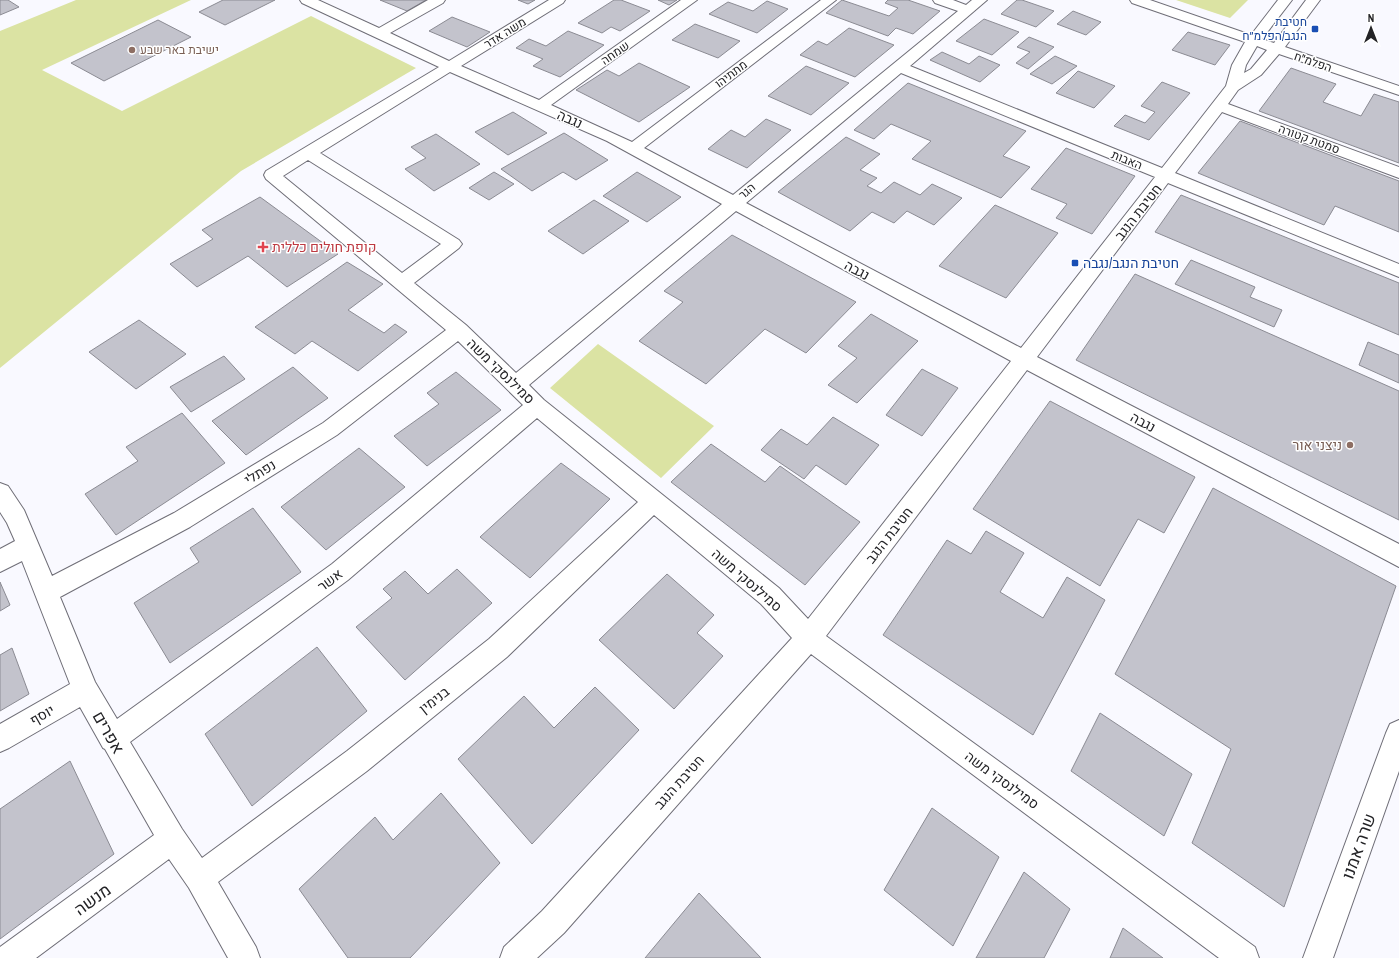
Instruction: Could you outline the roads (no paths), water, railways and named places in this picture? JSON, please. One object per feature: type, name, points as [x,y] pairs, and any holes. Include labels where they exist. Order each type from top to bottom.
[{"type":"street","name":"נגבה","points":[[307,0],[451,67],[613,138],[733,204],[1024,359],[1399,556]]},
{"type":"street","points":[[379,34],[438,0]]},
{"type":"street","name":"משה אדר","points":[[272,175],[451,67],[558,0]]},
{"type":"street","name":"שמחה","points":[[540,106],[690,0]]},
{"type":"street","name":"מתתיהו","points":[[632,149],[829,0]]},
{"type":"street","points":[[940,0],[974,5]]},
{"type":"street","name":"הפלמ\"ח","points":[[1137,0],[1399,91]]},
{"type":"street","name":"חטיבת הנגב","points":[[1233,87],[1239,65],[1253,41],[1285,0]]},
{"type":"street","name":"חטיבת הנגב","points":[[515,958],[554,922],[809,638],[1233,87],[1256,72],[1276,49],[1313,0]]},
{"type":"street","name":"הגר","points":[[516,384],[974,5]]},
{"type":"street","name":"האבות","points":[[900,67],[1399,271]]},
{"type":"street","name":"סמטת קטורה","points":[[1219,106],[1399,173]]},
{"type":"street","points":[[309,152],[453,244],[402,283]]},
{"type":"street","name":"סמילנסקי משה","points":[[272,175],[458,330],[516,384],[537,406],[770,596],[809,638],[1244,958]]},
{"type":"street","name":"נפתלי","points":[[46,592],[182,520],[330,429],[458,330]]},
{"type":"street","name":"אשר","points":[[112,739],[340,572],[537,406]]},
{"type":"street","name":"אפרים","points":[[0,493],[16,518],[85,690],[112,739],[172,839],[198,878],[246,958]]},
{"type":"street","name":"בנימין","points":[[198,878],[356,761],[498,648],[654,502]]},
{"type":"street","points":[[0,560],[27,546]]},
{"type":"street","name":"יוסף","points":[[0,739],[85,690]]},
{"type":"street","name":"שרה אמנו","points":[[1318,958],[1399,733]]},
{"type":"street","name":"מנשה","points":[[11,958],[172,839]]},
{"type":"place","name":"חטיבת הנגב/הפלמ״ח","points":[[1315,29]]},
{"type":"place","name":"ישיבת באר שבע","points":[[132,50]]},
{"type":"place","name":"קופת חולים כללית","points":[[263,247]]},
{"type":"place","name":"חטיבת הנגב/נגבה","points":[[1075,263]]},
{"type":"place","name":"ניצני אור","points":[[1350,445]]}]
